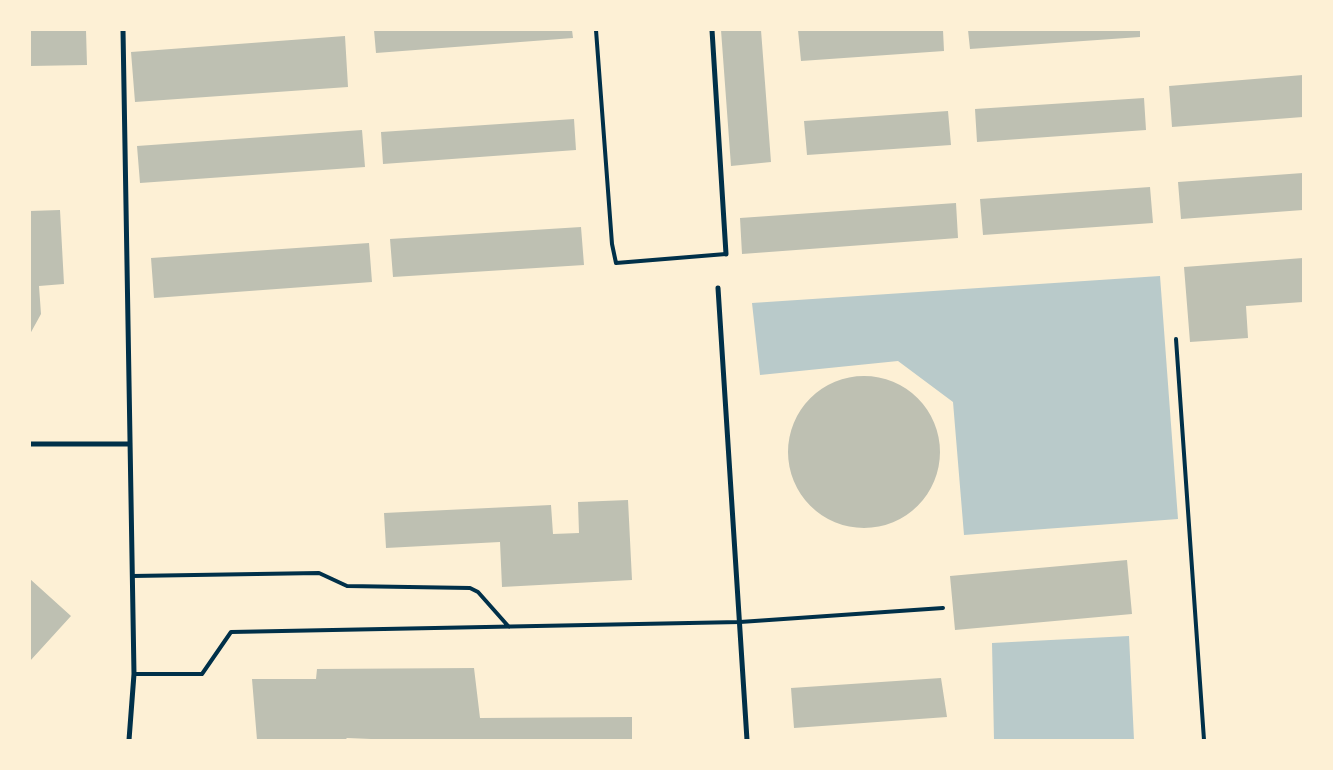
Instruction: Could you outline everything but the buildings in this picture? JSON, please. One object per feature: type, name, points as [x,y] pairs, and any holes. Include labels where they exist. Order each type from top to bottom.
[{"type":"street","points":[[123,30],[134,674],[129,740]]},
{"type":"street","points":[[712,30],[726,254]]},
{"type":"street","points":[[718,288],[747,740]]},
{"type":"street","points":[[30,444],[130,444]]},
{"type":"lane","points":[[596,30],[612,244],[616,263],[726,254]]},
{"type":"lane","points":[[1176,339],[1204,740]]},
{"type":"lane","points":[[132,576],[319,573],[347,586],[470,588],[478,592],[509,627]]},
{"type":"lane","points":[[134,674],[202,674],[231,632],[740,622],[943,608]]},
{"type":"shaded area","points":[[1160,276],[1178,519],[964,535],[953,402],[898,361],[760,375],[752,303]]},
{"type":"shaded area","points":[[1129,636],[1134,740],[994,740],[992,643]]}]
